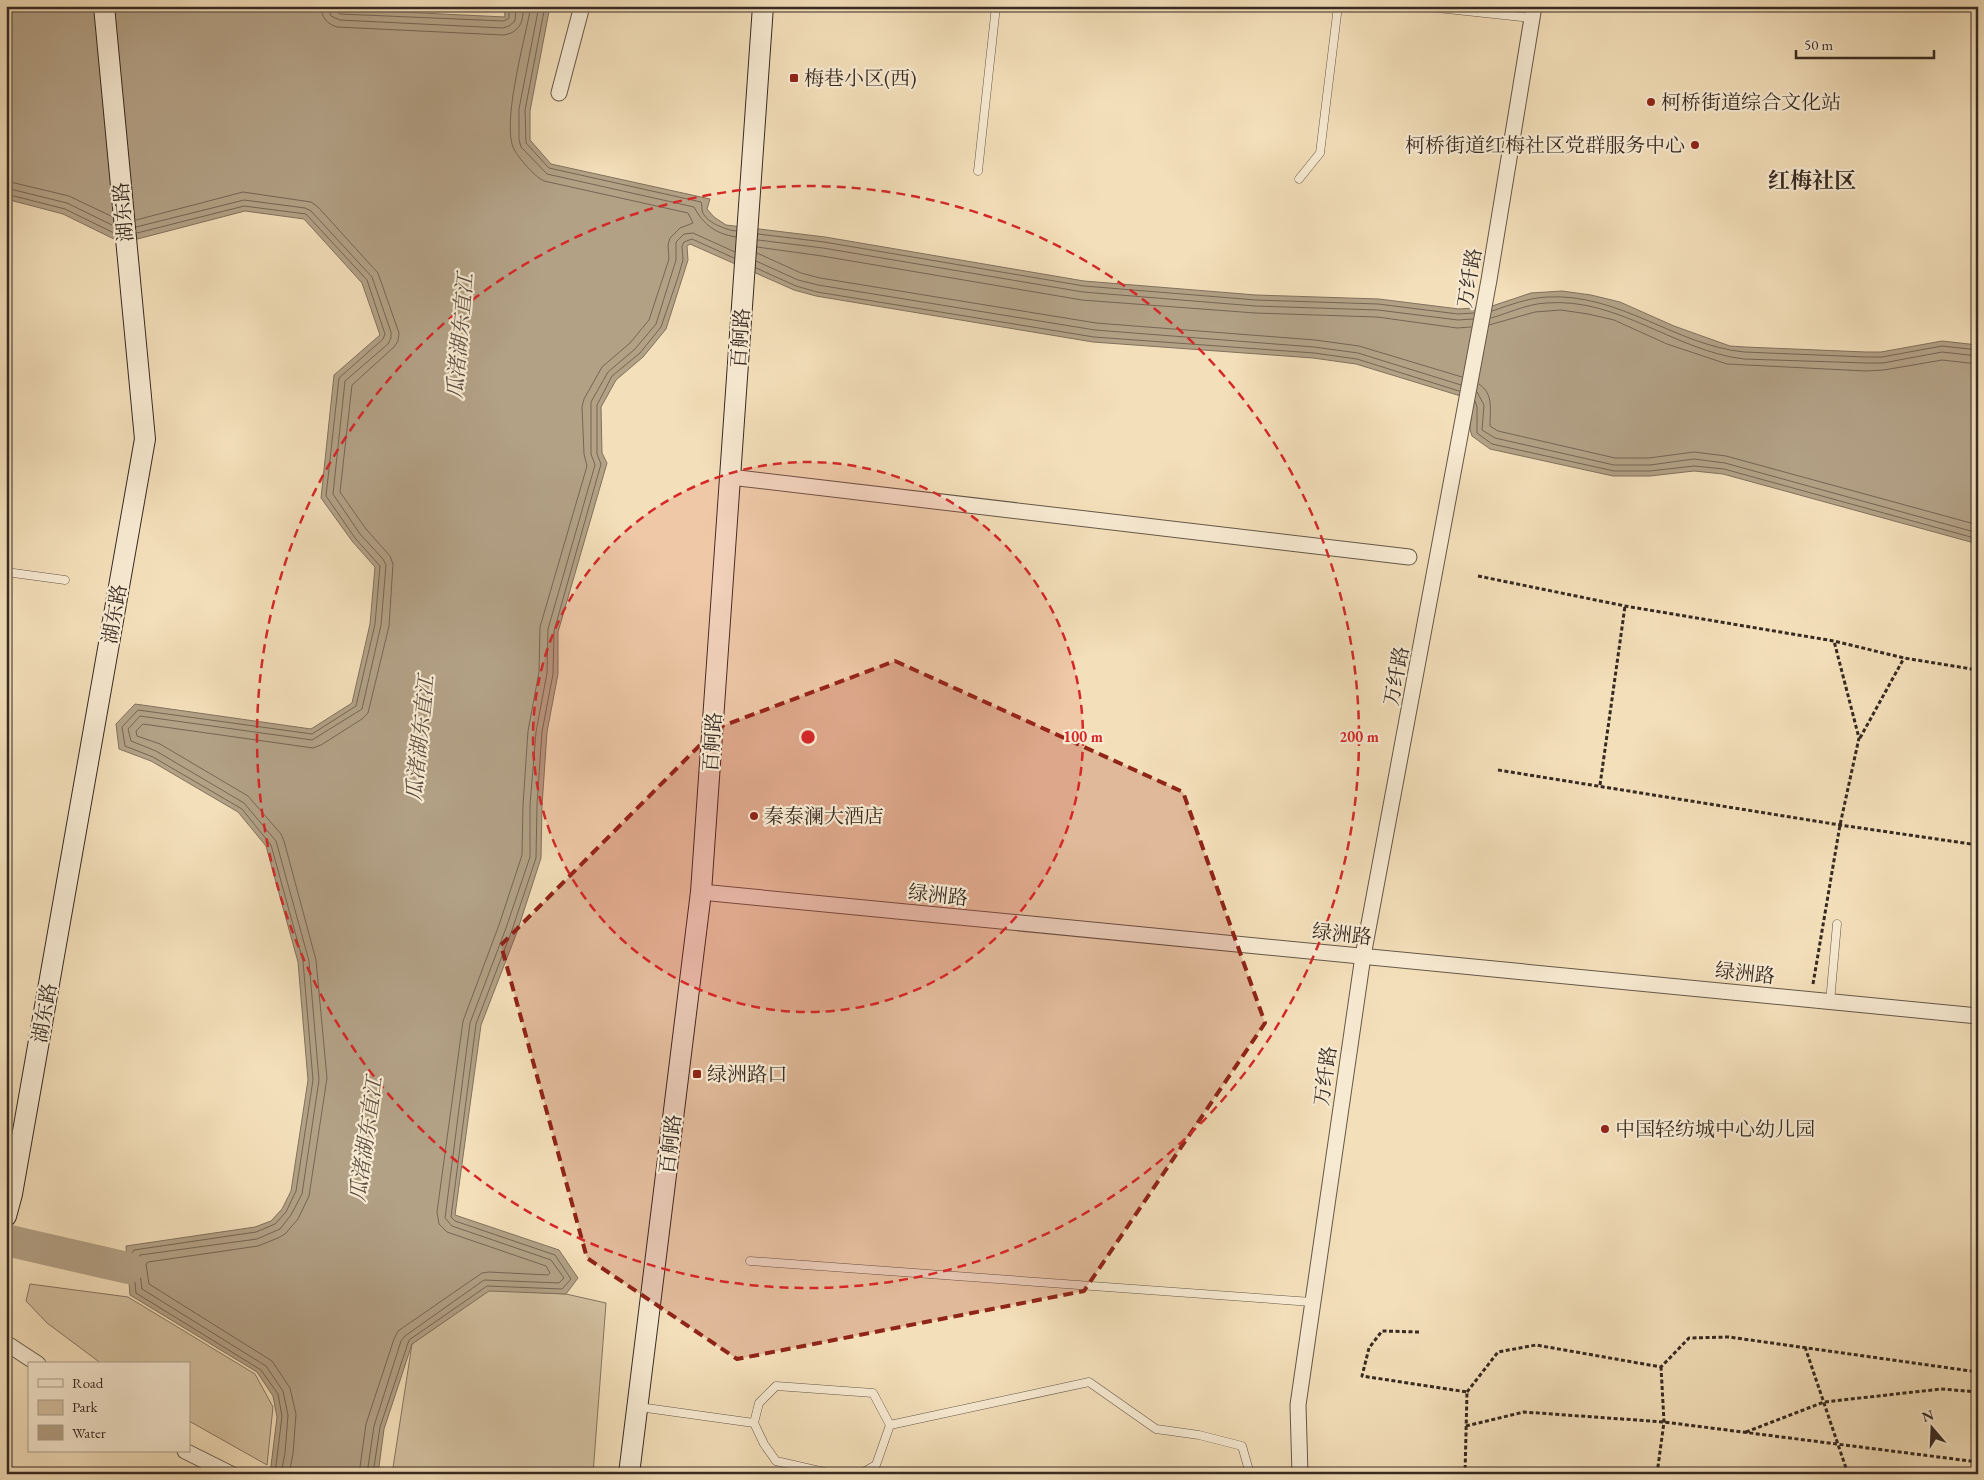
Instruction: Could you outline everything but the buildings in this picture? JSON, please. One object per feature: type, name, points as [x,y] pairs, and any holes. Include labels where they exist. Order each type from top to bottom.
[{"type":"street","name":"湖东路","points":[[6,1216],[12,1194],[145,439],[104,6]]},
{"type":"street","points":[[559,93],[582,6]]},
{"type":"street","name":"百舸路","points":[[629,1474],[701,892],[763,6]]},
{"type":"street","name":"万纤路","points":[[1300,1474],[1298,1406],[1363,956],[1490,280],[1533,12]]},
{"type":"street","points":[[730,476],[1409,557]]},
{"type":"street","name":"绿洲路","points":[[701,892],[1978,1016]]},
{"type":"street","points":[[6,1343],[35,1362]]},
{"type":"street","points":[[190,1455],[230,1474]]},
{"type":"lane","points":[[978,171],[996,6]]},
{"type":"lane","points":[[1299,179],[1320,153],[1338,6]]},
{"type":"lane","points":[[1419,6],[1533,12]]},
{"type":"lane","points":[[6,572],[65,580]]},
{"type":"lane","points":[[1830,1002],[1837,924]]},
{"type":"lane","points":[[750,1261],[1312,1302]]},
{"type":"lane","points":[[890,1425],[1089,1382],[1156,1429],[1199,1435],[1242,1446],[1250,1474]]},
{"type":"lane","points":[[833,1474],[776,1461],[764,1444],[754,1423],[759,1403],[776,1386],[873,1393],[890,1425],[876,1465],[860,1474]]},
{"type":"lane","points":[[637,1407],[754,1423]]},
{"type":"path","points":[[1478,576],[1625,606],[1834,641],[1904,658],[1978,670]]},
{"type":"path","points":[[1600,785],[1625,606]]},
{"type":"path","points":[[1834,641],[1859,738]]},
{"type":"path","points":[[1810,1000],[1817,950],[1840,825],[1859,738],[1904,658]]},
{"type":"path","points":[[1498,770],[1840,825],[1978,845]]},
{"type":"path","points":[[1419,1332],[1382,1331],[1369,1348],[1362,1376],[1467,1392]]},
{"type":"path","points":[[1657,1474],[1664,1422],[1661,1367],[1689,1338],[1728,1337],[1978,1372]]},
{"type":"path","points":[[1465,1474],[1467,1392],[1498,1352],[1536,1346],[1661,1367]]},
{"type":"path","points":[[1805,1347],[1848,1474]]},
{"type":"path","points":[[1745,1432],[1824,1402],[1941,1389],[1978,1392]]},
{"type":"path","points":[[1466,1426],[1524,1412],[1664,1422],[1978,1462]]},
{"type":"highlighted area","points":[[895,661],[1183,792],[1265,1023],[1084,1291],[737,1359],[587,1258],[501,945],[717,728]]},
{"type":"green space","points":[[30,1284],[128,1297],[255,1374],[273,1407],[267,1465],[190,1422],[190,1362],[99,1362],[47,1323],[26,1301]]},
{"type":"green space","points":[[489,1290],[566,1294],[606,1303],[593,1474],[392,1474],[412,1344]]},
{"type":"water","name":"瓜渚湖东直江","points":[[6,6],[275,6],[505,17],[504,6],[550,6],[530,111],[530,140],[551,164],[710,199],[707,209],[714,217],[726,225],[825,237],[1084,281],[1256,295],[1379,299],[1459,309],[1489,307],[1531,293],[1562,291],[1620,302],[1674,326],[1730,346],[1881,352],[1942,341],[1978,345],[1978,544],[1723,474],[1694,471],[1650,476],[1613,476],[1490,449],[1472,436],[1470,429],[1472,407],[1464,397],[1356,364],[1313,358],[1093,342],[816,296],[794,290],[690,244],[687,246],[688,260],[666,329],[643,357],[616,380],[601,407],[602,453],[607,463],[558,632],[558,674],[547,732],[541,858],[517,932],[481,1025],[455,1215],[559,1250],[578,1278],[566,1294],[489,1291],[412,1344],[384,1429],[378,1474],[270,1474],[277,1417],[273,1396],[257,1372],[130,1295],[126,1246],[255,1227],[271,1221],[282,1209],[291,1191],[308,1080],[298,962],[266,846],[238,812],[151,761],[119,749],[116,724],[135,704],[311,729],[352,703],[370,624],[375,567],[352,541],[321,498],[334,375],[380,335],[362,283],[304,219],[245,211],[122,243],[63,214],[6,199]]},
{"type":"waterway","points":[[6,1240],[128,1268]]},
{"type":"place","name":"梅巷小区(西)","points":[[794,78]]},
{"type":"place","name":"柯桥街道综合文化站","points":[[1651,102]]},
{"type":"place","name":"柯桥街道红梅社区党群服务中心","points":[[1695,145]]},
{"type":"place","name":"秦泰澜大酒店","points":[[754,816]]},
{"type":"place","name":"绿洲路口","points":[[697,1074]]},
{"type":"place","name":"中国轻纺城中心幼儿园","points":[[1605,1129]]},
{"type":"district","name":"红梅社区","points":[[1812,180]]}]
